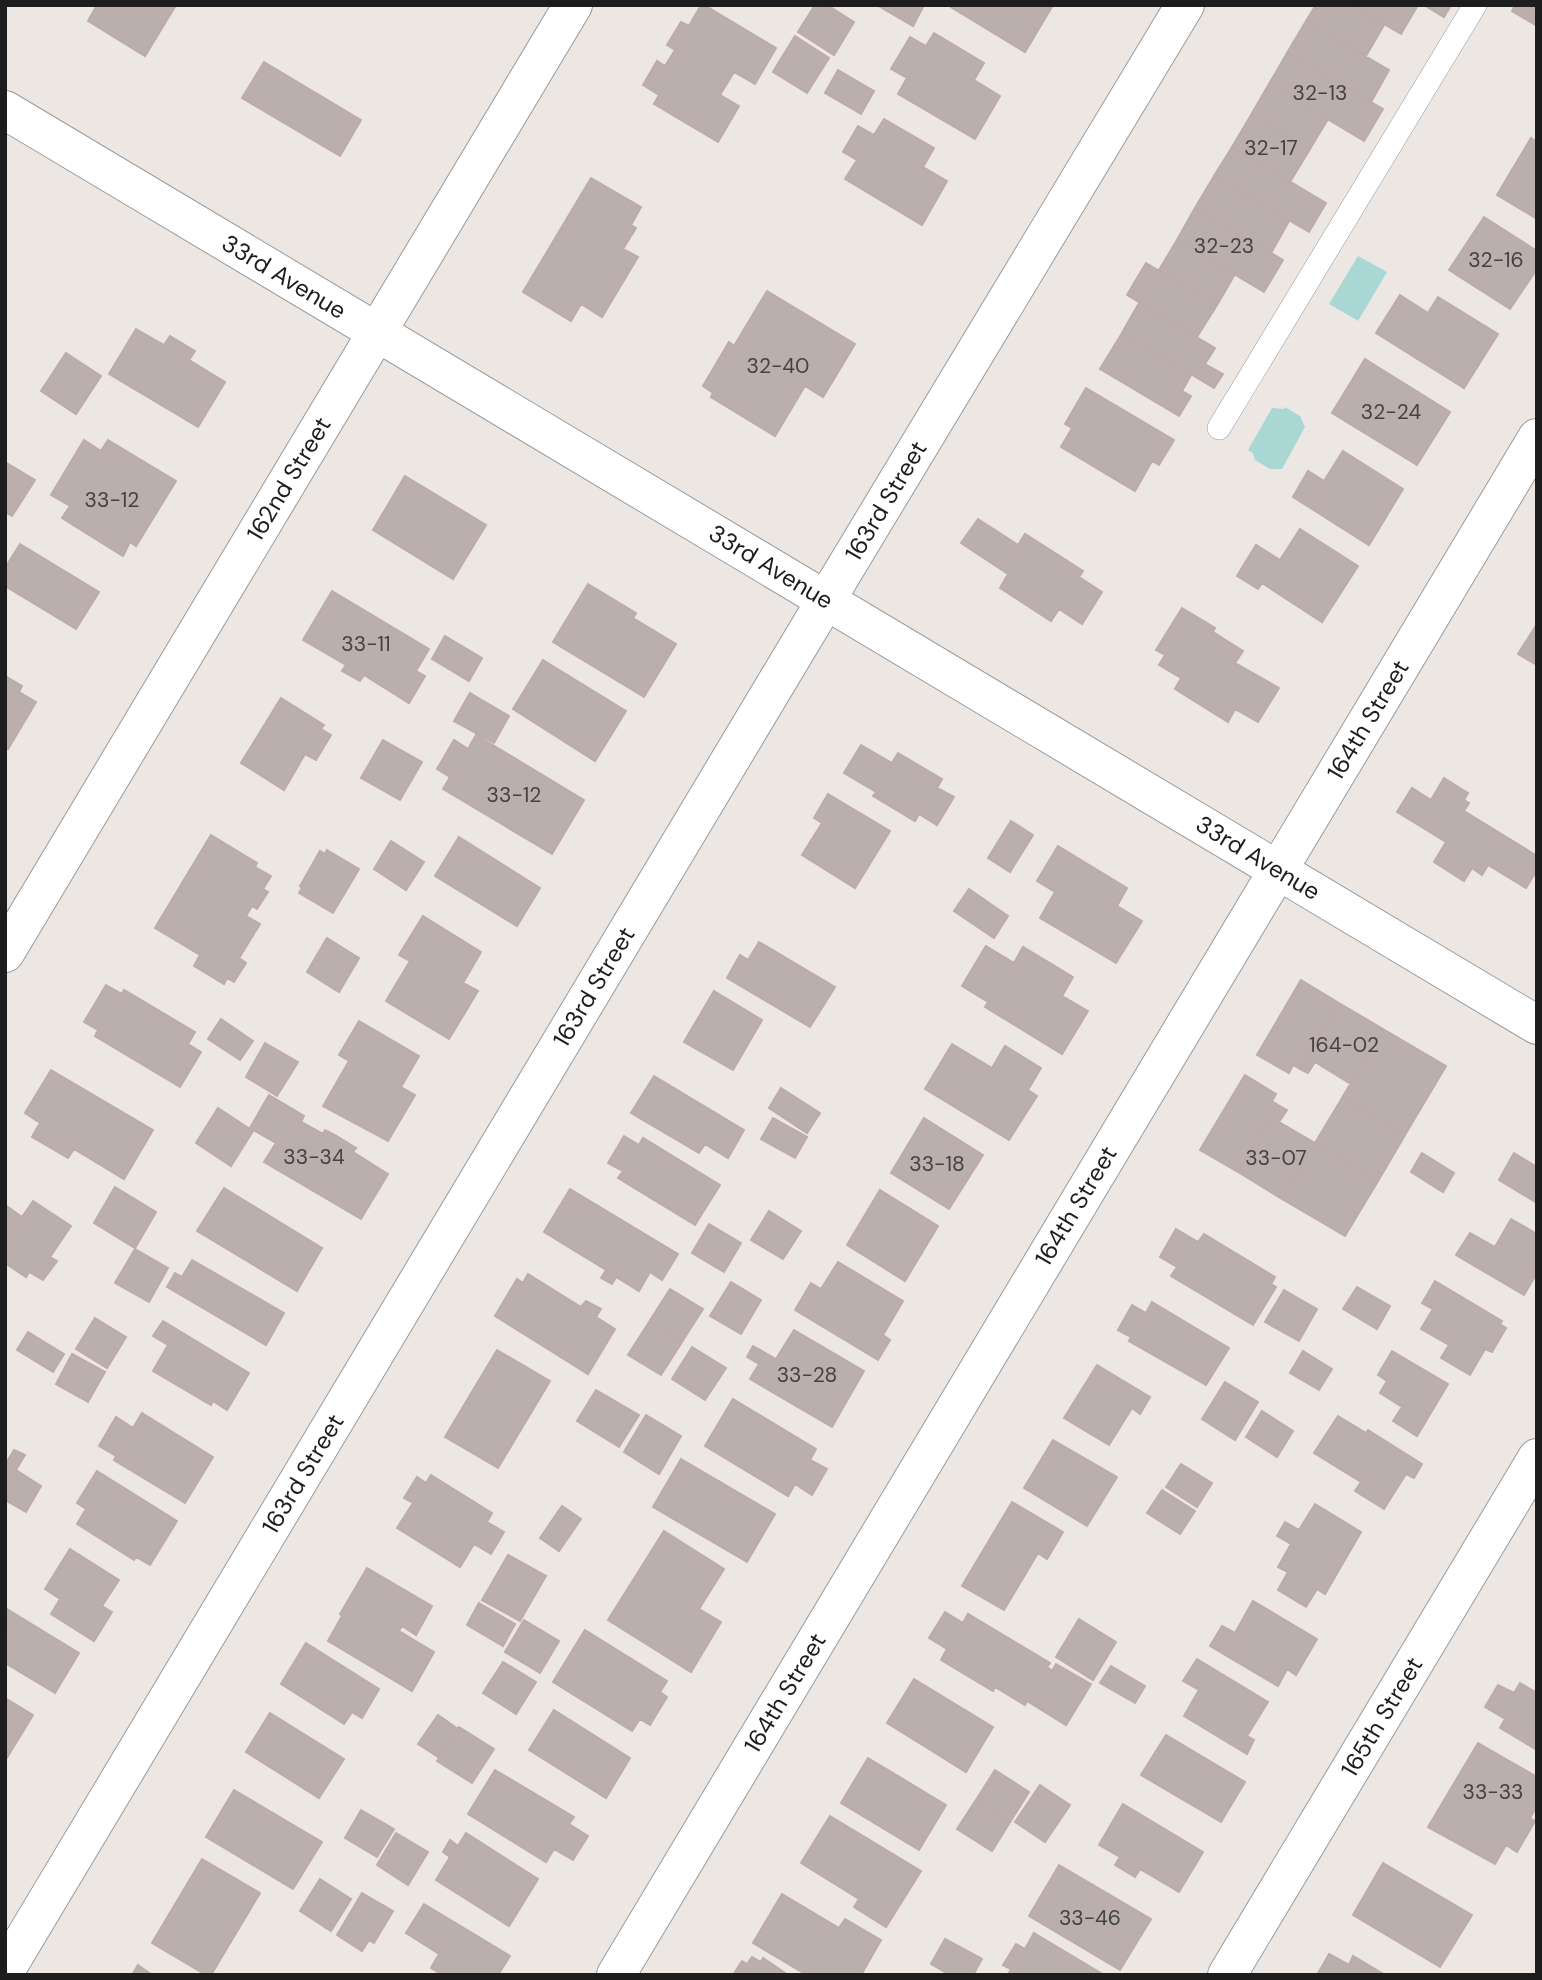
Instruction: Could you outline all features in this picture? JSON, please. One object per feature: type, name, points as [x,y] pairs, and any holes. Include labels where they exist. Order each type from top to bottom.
[{"type":"street","name":"162nd Street","points":[[5,953],[573,5]]},
{"type":"street","name":"163rd Street","points":[[5,1971],[1185,5]]},
{"type":"street","name":"33rd Avenue","points":[[5,110],[1537,1025]]},
{"type":"street","name":"164th Street","points":[[616,1975],[1537,438]]},
{"type":"street","name":"165th Street","points":[[1227,1975],[1537,1458]]},
{"type":"lane","points":[[1219,428],[1475,5]]},
{"type":"water","points":[[1358,256],[1387,272],[1358,321],[1329,304]]},
{"type":"water","points":[[1285,407],[1300,416],[1305,427],[1282,469],[1270,469],[1255,460],[1253,453],[1248,450],[1272,408]]},
{"type":"building","points":[[97,5],[176,5],[145,56],[88,21]]},
{"type":"building","points":[[701,5],[776,48],[755,84],[734,72],[720,95],[739,106],[718,142],[654,104],[659,95],[643,85],[657,61],[665,66],[675,50],[667,45],[681,22],[689,26]]},
{"type":"building","points":[[815,5],[827,5],[854,22],[834,55],[798,32]]},
{"type":"building","points":[[877,5],[924,5],[913,26]]},
{"type":"building","points":[[1053,5],[1025,52],[951,7]]},
{"type":"building","points":[[1316,5],[1351,5],[1384,25],[1366,56],[1306,21]]},
{"type":"building","points":[[1351,5],[1418,5],[1401,34]]},
{"type":"building","points":[[1424,5],[1451,5],[1444,17]]},
{"type":"building","points":[[1515,5],[1537,5],[1537,26],[1512,11]]},
{"type":"building","points":[[1306,21],[1389,70],[1371,102],[1287,53]]},
{"type":"building","points":[[934,33],[984,63],[974,80],[1000,96],[975,139],[898,94],[907,78],[891,69],[910,37],[926,46]]},
{"type":"building","points":[[795,36],[829,58],[807,93],[773,72]]},
{"type":"building","points":[[1287,53],[1383,109],[1364,141],[1269,84]]},
{"type":"building","points":[[264,62],[361,120],[340,156],[242,98]]},
{"type":"building","points":[[838,70],[874,91],[861,114],[825,93]]},
{"type":"building","points":[[1269,84],[1328,119],[1310,149],[1251,115]]},
{"type":"building","points":[[1251,115],[1310,149],[1290,182],[1232,147]]},
{"type":"building","points":[[884,119],[934,148],[923,167],[947,181],[922,225],[845,179],[857,160],[843,152],[858,126],[874,135]]},
{"type":"building","points":[[1531,138],[1537,142],[1537,219],[1497,195]]},
{"type":"building","points":[[1232,147],[1326,203],[1309,232],[1214,176]]},
{"type":"building","points":[[1214,176],[1289,221],[1271,253],[1195,208]]},
{"type":"building","points":[[591,178],[641,207],[631,225],[636,228],[623,249],[638,257],[602,317],[581,304],[571,321],[523,292]]},
{"type":"building","points":[[1195,208],[1283,260],[1264,292],[1177,240]]},
{"type":"building","points":[[1484,217],[1537,251],[1537,269],[1510,309],[1449,270]]},
{"type":"building","points":[[1177,240],[1235,274],[1217,305],[1159,270]]},
{"type":"building","points":[[1146,263],[1217,305],[1197,337],[1127,295]]},
{"type":"building","points":[[767,291],[855,344],[823,397],[805,386],[775,436],[711,397],[713,393],[703,386],[729,342],[734,346]]},
{"type":"building","points":[[1400,295],[1428,313],[1438,297],[1498,334],[1464,388],[1376,333]]},
{"type":"building","points":[[1139,303],[1215,348],[1205,364],[1223,374],[1214,388],[1122,333]]},
{"type":"building","points":[[136,329],[164,345],[170,336],[195,351],[189,360],[225,382],[198,427],[109,374]]},
{"type":"building","points":[[1122,333],[1191,375],[1182,391],[1191,396],[1179,416],[1100,369]]},
{"type":"building","points":[[66,353],[101,376],[76,414],[41,391]]},
{"type":"building","points":[[1365,359],[1450,412],[1417,465],[1332,413]]},
{"type":"building","points":[[1086,388],[1174,440],[1159,465],[1152,461],[1135,491],[1061,447],[1072,428],[1065,424]]},
{"type":"building","points":[[84,440],[101,451],[108,440],[176,481],[136,546],[130,542],[123,556],[62,518],[70,506],[51,495]]},
{"type":"building","points":[[1343,451],[1403,489],[1369,545],[1293,497],[1308,471],[1324,481]]},
{"type":"building","points":[[5,462],[35,480],[12,516],[5,512]]},
{"type":"building","points":[[405,476],[486,525],[453,579],[373,530]]},
{"type":"building","points":[[978,519],[1018,545],[1025,534],[1083,571],[1079,577],[1102,592],[1082,624],[1059,609],[1051,621],[1000,588],[1008,574],[961,543]]},
{"type":"building","points":[[1300,529],[1358,566],[1322,622],[1262,583],[1258,589],[1237,576],[1256,545],[1280,560]]},
{"type":"building","points":[[20,544],[99,592],[76,629],[5,586],[5,568]]},
{"type":"building","points":[[588,584],[636,613],[633,618],[676,644],[644,697],[553,642]]},
{"type":"building","points":[[332,591],[429,649],[416,671],[425,676],[409,703],[364,675],[360,681],[342,671],[346,665],[303,640]]},
{"type":"building","points":[[1182,608],[1215,628],[1213,632],[1243,651],[1235,663],[1279,688],[1258,722],[1235,709],[1228,722],[1175,689],[1181,678],[1159,665],[1165,655],[1156,650]]},
{"type":"building","points":[[1537,624],[1537,665],[1518,654]]},
{"type":"building","points":[[445,636],[482,658],[469,681],[432,659]]},
{"type":"building","points":[[543,660],[626,711],[595,761],[513,709]]},
{"type":"building","points":[[5,676],[22,686],[19,692],[36,702],[8,749],[5,747]]},
{"type":"building","points":[[470,693],[509,716],[494,743],[454,721]]},
{"type":"building","points":[[281,698],[324,725],[321,729],[331,735],[316,760],[305,754],[284,790],[241,763]]},
{"type":"building","points":[[476,735],[584,800],[552,854],[443,789],[450,777],[437,769],[454,740],[468,749]]},
{"type":"building","points":[[383,740],[422,762],[400,800],[361,778]]},
{"type":"building","points":[[861,745],[892,763],[898,753],[942,779],[937,788],[954,797],[937,825],[919,814],[915,821],[873,796],[876,792],[844,773]]},
{"type":"building","points":[[1444,778],[1468,793],[1464,800],[1469,803],[1464,811],[1537,856],[1537,870],[1526,888],[1488,865],[1482,875],[1472,868],[1464,881],[1434,862],[1446,842],[1397,812],[1412,788],[1431,800]]},
{"type":"building","points":[[828,794],[890,831],[855,888],[802,855],[822,823],[814,818]]},
{"type":"building","points":[[1011,821],[1033,835],[1010,872],[988,858]]},
{"type":"building","points":[[211,835],[257,863],[255,867],[271,876],[263,889],[268,892],[257,909],[252,906],[246,916],[260,924],[239,958],[246,963],[234,982],[227,978],[224,984],[194,966],[200,955],[155,928]]},
{"type":"building","points":[[459,837],[540,888],[517,926],[435,876]]},
{"type":"building","points":[[391,841],[424,862],[406,890],[374,869]]},
{"type":"building","points":[[1058,846],[1127,888],[1117,906],[1142,921],[1116,963],[1040,918],[1055,892],[1037,881]]},
{"type":"building","points":[[327,850],[359,869],[333,913],[299,893],[302,888],[300,886],[320,851],[325,854]]},
{"type":"building","points":[[969,889],[1008,916],[994,938],[954,911]]},
{"type":"building","points":[[423,916],[481,952],[463,983],[478,991],[449,1039],[386,1001],[410,961],[399,955]]},
{"type":"building","points":[[327,938],[359,958],[339,992],[307,972]]},
{"type":"building","points":[[759,942],[835,987],[810,1027],[727,978],[740,955],[748,960]]},
{"type":"building","points":[[986,946],[1014,963],[1023,947],[1073,977],[1062,996],[1088,1011],[1062,1054],[985,1007],[988,1002],[962,986]]},
{"type":"building","points":[[1301,980],[1339,1003],[1300,1069],[1293,1065],[1289,1073],[1257,1055]]},
{"type":"building","points":[[106,985],[122,994],[124,990],[195,1032],[188,1044],[201,1052],[180,1087],[95,1036],[98,1030],[84,1022]]},
{"type":"building","points":[[714,991],[762,1020],[733,1070],[684,1042]]},
{"type":"building","points":[[1339,1003],[1383,1029],[1351,1084],[1315,1062],[1308,1073],[1300,1069]]},
{"type":"building","points":[[221,1019],[253,1041],[240,1060],[208,1039]]},
{"type":"building","points":[[359,1021],[419,1056],[401,1087],[415,1095],[388,1141],[323,1106],[349,1061],[339,1055]]},
{"type":"building","points":[[1383,1029],[1446,1066],[1405,1135],[1342,1098]]},
{"type":"building","points":[[265,1043],[298,1062],[277,1096],[246,1077]]},
{"type":"building","points":[[952,1044],[992,1068],[1005,1046],[1041,1068],[1028,1090],[1037,1096],[1009,1140],[925,1089]]},
{"type":"building","points":[[51,1070],[153,1130],[124,1179],[74,1149],[68,1158],[32,1137],[40,1123],[25,1113]]},
{"type":"building","points":[[1245,1075],[1276,1094],[1272,1101],[1278,1105],[1238,1172],[1200,1150]]},
{"type":"building","points":[[654,1076],[744,1130],[728,1158],[705,1144],[699,1153],[631,1113]]},
{"type":"building","points":[[781,1088],[820,1113],[807,1133],[769,1108]]},
{"type":"building","points":[[269,1095],[304,1116],[301,1122],[323,1134],[325,1130],[335,1135],[356,1148],[353,1152],[388,1174],[361,1219],[264,1162],[276,1143],[250,1128]]},
{"type":"building","points":[[1342,1098],[1405,1135],[1378,1181],[1315,1143]]},
{"type":"building","points":[[1278,1105],[1287,1110],[1279,1122],[1315,1143],[1282,1199],[1238,1172]]},
{"type":"building","points":[[218,1108],[253,1131],[231,1166],[196,1143]]},
{"type":"building","points":[[773,1118],[807,1137],[795,1158],[761,1139]]},
{"type":"building","points":[[924,1118],[983,1155],[949,1209],[891,1173]]},
{"type":"building","points":[[624,1136],[639,1145],[643,1138],[720,1185],[695,1225],[618,1178],[623,1171],[608,1163]]},
{"type":"building","points":[[1315,1143],[1378,1181],[1345,1236],[1282,1199]]},
{"type":"building","points":[[1422,1153],[1454,1173],[1443,1192],[1411,1172]]},
{"type":"building","points":[[1514,1153],[1537,1167],[1537,1203],[1499,1180]]},
{"type":"building","points":[[115,1187],[156,1212],[135,1248],[94,1223]]},
{"type":"building","points":[[224,1188],[322,1248],[297,1291],[197,1231]]},
{"type":"building","points":[[570,1189],[678,1254],[662,1280],[650,1272],[639,1291],[616,1277],[612,1284],[601,1278],[606,1270],[544,1232]]},
{"type":"building","points":[[880,1190],[938,1226],[905,1281],[847,1245]]},
{"type":"building","points":[[33,1201],[71,1226],[50,1257],[57,1261],[43,1280],[29,1272],[26,1277],[5,1263],[5,1205],[22,1217]]},
{"type":"building","points":[[769,1211],[801,1231],[783,1259],[751,1240]]},
{"type":"building","points":[[1511,1219],[1537,1234],[1537,1273],[1524,1295],[1456,1255],[1470,1233],[1495,1247]]},
{"type":"building","points":[[709,1224],[741,1243],[724,1272],[692,1253]]},
{"type":"building","points":[[1176,1229],[1198,1242],[1204,1234],[1275,1277],[1271,1284],[1276,1287],[1253,1325],[1171,1276],[1177,1267],[1160,1257]]},
{"type":"building","points":[[135,1249],[168,1268],[149,1302],[115,1283]]},
{"type":"building","points":[[192,1260],[284,1313],[266,1345],[167,1287],[175,1273],[182,1277]]},
{"type":"building","points":[[838,1262],[903,1301],[883,1335],[890,1340],[878,1360],[795,1310],[811,1283],[821,1289]]},
{"type":"building","points":[[528,1274],[581,1307],[586,1301],[601,1309],[596,1317],[615,1329],[588,1374],[495,1316],[517,1279],[523,1283]]},
{"type":"building","points":[[1435,1281],[1502,1321],[1500,1324],[1506,1328],[1492,1352],[1485,1349],[1470,1375],[1441,1358],[1449,1345],[1421,1329],[1433,1309],[1422,1303]]},
{"type":"building","points":[[731,1282],[761,1300],[741,1334],[710,1316]]},
{"type":"building","points":[[1357,1287],[1390,1306],[1377,1329],[1343,1309]]},
{"type":"building","points":[[670,1289],[703,1309],[682,1342],[649,1322]]},
{"type":"building","points":[[1284,1290],[1317,1309],[1299,1341],[1265,1322]]},
{"type":"building","points":[[1152,1302],[1229,1348],[1206,1385],[1129,1341],[1131,1337],[1118,1330],[1132,1305],[1146,1313]]},
{"type":"building","points":[[95,1318],[126,1337],[107,1368],[76,1349]]},
{"type":"building","points":[[163,1321],[249,1373],[227,1410],[213,1401],[211,1405],[153,1371],[168,1345],[153,1336]]},
{"type":"building","points":[[649,1322],[682,1342],[661,1375],[628,1355]]},
{"type":"building","points":[[794,1330],[864,1371],[832,1427],[750,1379],[759,1364],[747,1357],[753,1346],[776,1359]]},
{"type":"building","points":[[28,1332],[64,1354],[53,1372],[17,1350]]},
{"type":"building","points":[[692,1347],[726,1368],[705,1400],[672,1379]]},
{"type":"building","points":[[497,1350],[550,1381],[498,1468],[445,1437]]},
{"type":"building","points":[[1303,1351],[1332,1369],[1319,1390],[1290,1373]]},
{"type":"building","points":[[1392,1351],[1448,1384],[1417,1436],[1393,1421],[1402,1407],[1380,1393],[1387,1381],[1378,1375]]},
{"type":"building","points":[[72,1354],[105,1372],[88,1402],[56,1384]]},
{"type":"building","points":[[1097,1365],[1150,1397],[1140,1414],[1132,1408],[1109,1445],[1064,1418]]},
{"type":"building","points":[[1225,1382],[1258,1402],[1235,1440],[1202,1419]]},
{"type":"building","points":[[596,1390],[639,1415],[619,1447],[577,1421]]},
{"type":"building","points":[[733,1399],[816,1449],[810,1460],[827,1469],[812,1495],[795,1484],[788,1496],[705,1446]]},
{"type":"building","points":[[1262,1411],[1293,1431],[1277,1457],[1246,1437]]},
{"type":"building","points":[[142,1413],[213,1457],[185,1503],[114,1460],[116,1456],[99,1446],[116,1417],[133,1428]]},
{"type":"building","points":[[646,1415],[681,1436],[659,1474],[624,1452]]},
{"type":"building","points":[[1338,1416],[1366,1433],[1368,1430],[1422,1464],[1414,1478],[1406,1474],[1384,1509],[1355,1491],[1361,1482],[1314,1453]]},
{"type":"building","points":[[1053,1440],[1117,1477],[1087,1526],[1024,1488]]},
{"type":"building","points":[[14,1450],[25,1455],[16,1470],[41,1486],[26,1512],[5,1500],[5,1465]]},
{"type":"building","points":[[681,1459],[775,1514],[747,1562],[653,1507]]},
{"type":"building","points":[[1181,1464],[1212,1483],[1197,1507],[1166,1487]]},
{"type":"building","points":[[97,1471],[177,1521],[150,1565],[136,1557],[134,1560],[77,1524],[86,1509],[77,1503]]},
{"type":"building","points":[[431,1475],[492,1513],[487,1522],[504,1532],[491,1554],[474,1544],[460,1567],[397,1528],[413,1503],[404,1498],[417,1477],[426,1483]]},
{"type":"building","points":[[1162,1490],[1195,1511],[1180,1534],[1147,1513]]},
{"type":"building","points":[[1012,1502],[1063,1532],[1047,1559],[1038,1553],[1004,1610],[962,1586]]},
{"type":"building","points":[[1315,1504],[1361,1532],[1325,1594],[1317,1589],[1306,1607],[1278,1590],[1288,1572],[1278,1567],[1291,1544],[1277,1536],[1285,1522],[1299,1530]]},
{"type":"building","points":[[562,1506],[581,1519],[559,1551],[540,1538]]},
{"type":"building","points":[[664,1531],[724,1569],[699,1609],[721,1622],[691,1672],[608,1620]]},
{"type":"building","points":[[70,1549],[119,1580],[102,1606],[112,1612],[94,1641],[51,1614],[60,1599],[45,1589]]},
{"type":"building","points":[[508,1555],[546,1576],[520,1621],[482,1600]]},
{"type":"building","points":[[367,1568],[432,1606],[416,1635],[402,1626],[399,1631],[434,1652],[412,1691],[328,1641],[342,1616],[340,1614]]},
{"type":"building","points":[[1253,1601],[1317,1639],[1296,1675],[1287,1669],[1278,1686],[1210,1646],[1222,1626],[1235,1633]]},
{"type":"building","points":[[479,1603],[515,1624],[503,1646],[467,1625]]},
{"type":"building","points":[[7,1609],[79,1653],[55,1693],[5,1663]]},
{"type":"building","points":[[945,1612],[963,1623],[968,1614],[1050,1663],[1047,1667],[1052,1671],[1056,1664],[1091,1684],[1066,1725],[1027,1701],[1025,1705],[995,1687],[993,1691],[941,1660],[947,1649],[929,1638]]},
{"type":"building","points":[[1079,1619],[1116,1642],[1093,1680],[1056,1657]]},
{"type":"building","points":[[524,1620],[559,1641],[540,1673],[505,1652]]},
{"type":"building","points":[[585,1630],[667,1681],[660,1692],[667,1697],[650,1725],[640,1719],[632,1731],[553,1682]]},
{"type":"building","points":[[306,1643],[379,1689],[362,1718],[352,1712],[344,1724],[281,1684]]},
{"type":"building","points":[[1197,1659],[1268,1702],[1247,1736],[1254,1740],[1247,1754],[1184,1716],[1199,1690],[1183,1681]]},
{"type":"building","points":[[503,1662],[536,1682],[516,1714],[483,1693]]},
{"type":"building","points":[[1111,1666],[1145,1686],[1135,1703],[1100,1683]]},
{"type":"building","points":[[914,1679],[993,1727],[966,1772],[887,1723]]},
{"type":"building","points":[[1520,1683],[1537,1693],[1537,1750],[1500,1728],[1505,1719],[1485,1707],[1498,1685],[1514,1693]]},
{"type":"building","points":[[5,1698],[33,1715],[5,1761]]},
{"type":"building","points":[[554,1710],[630,1758],[606,1798],[529,1750]]},
{"type":"building","points":[[270,1713],[344,1759],[319,1798],[246,1752]]},
{"type":"building","points":[[438,1715],[458,1729],[438,1757],[418,1744]]},
{"type":"building","points":[[459,1727],[494,1749],[472,1783],[437,1761]]},
{"type":"building","points":[[1166,1735],[1245,1782],[1221,1822],[1141,1775]]},
{"type":"building","points":[[1478,1743],[1537,1777],[1537,1806],[1530,1818],[1535,1821],[1517,1852],[1506,1845],[1495,1864],[1428,1827]]},
{"type":"building","points":[[868,1758],[946,1805],[919,1850],[841,1803]]},
{"type":"building","points":[[495,1770],[574,1817],[569,1824],[588,1836],[573,1860],[554,1849],[546,1862],[468,1814]]},
{"type":"building","points":[[995,1770],[1029,1792],[1010,1822],[976,1800]]},
{"type":"building","points":[[1040,1785],[1070,1805],[1045,1842],[1015,1822]]},
{"type":"building","points":[[234,1790],[322,1842],[293,1889],[206,1837]]},
{"type":"building","points":[[976,1800],[1010,1822],[992,1851],[957,1829]]},
{"type":"building","points":[[1123,1804],[1203,1852],[1179,1892],[1140,1869],[1135,1877],[1115,1865],[1120,1857],[1099,1845]]},
{"type":"building","points":[[361,1810],[394,1829],[377,1857],[345,1838]]},
{"type":"building","points":[[830,1816],[921,1871],[886,1927],[854,1907],[859,1899],[801,1863]]},
{"type":"building","points":[[396,1833],[428,1852],[408,1885],[377,1865]]},
{"type":"building","points":[[466,1833],[538,1879],[509,1926],[436,1880],[450,1857],[443,1852],[450,1840],[458,1846]]},
{"type":"building","points":[[202,1859],[260,1893],[211,1975],[206,1975],[152,1943]]},
{"type":"building","points":[[1383,1863],[1472,1915],[1440,1967],[1353,1915]]},
{"type":"building","points":[[1059,1865],[1151,1919],[1120,1970],[1029,1916]]},
{"type":"building","points":[[320,1879],[351,1899],[331,1931],[300,1911]]},
{"type":"building","points":[[362,1893],[393,1911],[374,1943],[369,1940],[362,1951],[337,1935]]},
{"type":"building","points":[[782,1894],[839,1928],[845,1919],[881,1940],[861,1975],[807,1975],[753,1943]]},
{"type":"building","points":[[424,1904],[510,1956],[498,1975],[443,1975],[431,1968],[439,1954],[406,1933]]},
{"type":"building","points":[[1034,1933],[1104,1975],[1008,1975],[1011,1969],[1003,1965],[1016,1944],[1025,1949]]},
{"type":"building","points":[[945,1939],[982,1959],[973,1975],[950,1975],[931,1964]]},
{"type":"building","points":[[1329,1954],[1349,1965],[1353,1956],[1385,1975],[1317,1975]]},
{"type":"building","points":[[752,1957],[761,1962],[763,1958],[788,1975],[733,1975],[742,1961],[747,1964]]},
{"type":"building","points":[[138,1965],[152,1975],[132,1975]]}]
